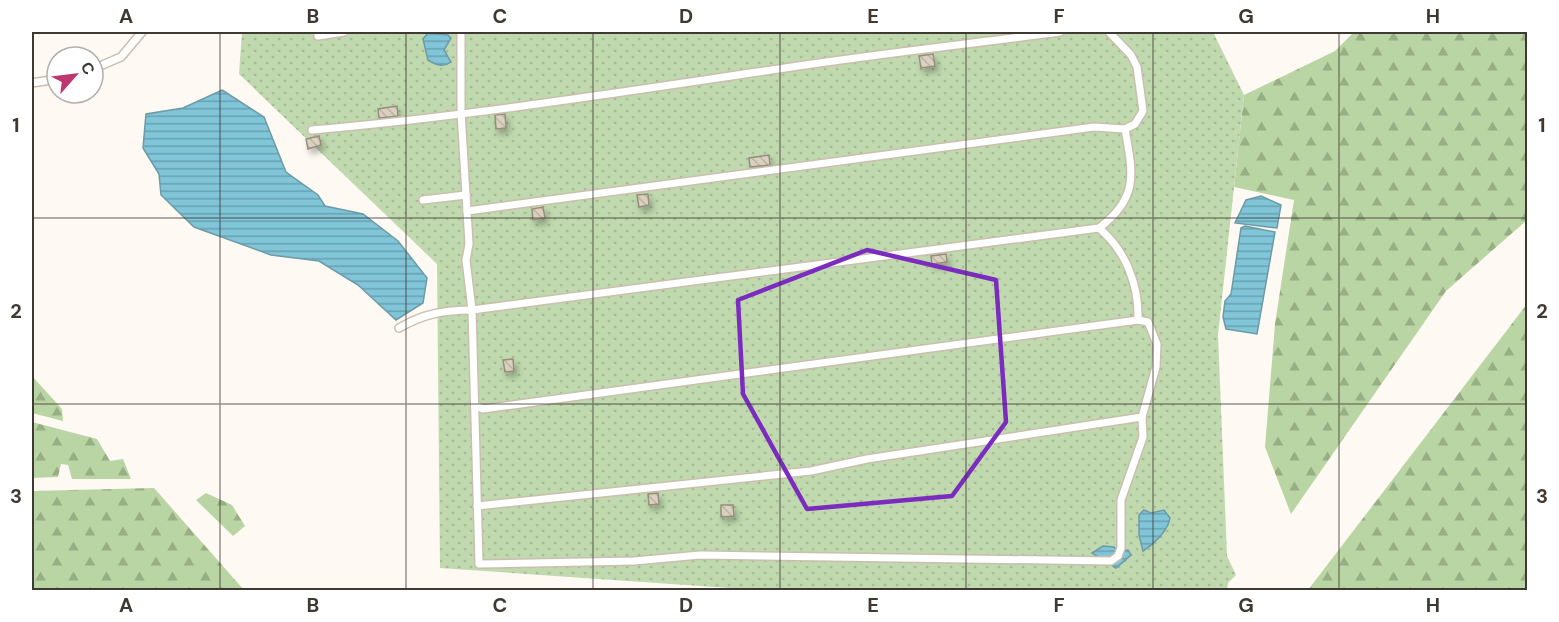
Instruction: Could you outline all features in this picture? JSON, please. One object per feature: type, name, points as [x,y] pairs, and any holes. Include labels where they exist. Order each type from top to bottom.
[{"type":"lane","points":[[105,64],[121,57],[142,32]]},
{"type":"lane","points":[[318,36],[344,32]]},
{"type":"lane","points":[[461,32],[461,112],[470,244],[466,260],[472,310],[479,564],[634,561],[700,555],[1111,561],[1118,556],[1121,548],[1121,500],[1143,437],[1142,417],[1156,367],[1157,344],[1148,322],[1138,320],[483,409],[475,405]]},
{"type":"lane","points":[[312,130],[428,120],[461,112],[618,94],[786,68],[1060,32]]},
{"type":"lane","points":[[467,211],[1094,127],[1125,129],[1135,124],[1143,111],[1137,67],[1131,55],[1109,32]]},
{"type":"lane","points":[[399,328],[419,316],[446,310],[472,310],[1099,228],[1127,201],[1132,168],[1125,129]]},
{"type":"lane","points":[[423,200],[466,195]]},
{"type":"lane","points":[[1099,228],[1109,237],[1133,276],[1139,298],[1138,320]]},
{"type":"lane","points":[[477,507],[812,471],[867,459],[1142,417]]},
{"type":"highlighted area","points":[[867,250],[996,280],[1006,422],[952,496],[807,509],[743,394],[738,300]]},
{"type":"green space","points":[[242,32],[1213,32],[1244,95],[1218,335],[1227,556],[1236,575],[1228,583],[1227,590],[758,590],[440,568],[437,264],[239,74]]},
{"type":"green space","points":[[1354,32],[1527,32],[1527,220],[1446,291],[1291,514],[1265,447],[1275,324],[1294,200],[1234,187],[1244,95],[1335,51]]},
{"type":"green space","points":[[1527,304],[1527,590],[1308,590]]},
{"type":"green space","points":[[32,376],[62,409],[63,421],[32,413]]},
{"type":"green space","points":[[32,422],[97,439],[110,461],[123,459],[131,479],[72,479],[68,465],[61,464],[58,477],[32,478]]},
{"type":"green space","points":[[154,488],[244,590],[32,590],[32,491]]},
{"type":"green space","points":[[206,493],[232,505],[245,526],[233,536],[196,500]]},
{"type":"water","points":[[428,33],[448,35],[451,38],[444,50],[451,62],[440,65],[428,60],[423,39]]},
{"type":"water","points":[[222,90],[264,117],[286,172],[318,195],[325,206],[363,214],[398,241],[427,278],[423,303],[396,320],[358,285],[319,261],[271,255],[194,227],[161,195],[159,174],[143,148],[146,114],[183,108]]},
{"type":"water","points":[[1261,196],[1281,205],[1277,228],[1235,223],[1246,200]]},
{"type":"water","points":[[1245,226],[1275,232],[1257,334],[1226,329],[1223,317],[1225,301],[1231,294],[1241,228]]},
{"type":"water","points":[[1144,510],[1151,513],[1164,510],[1170,518],[1160,537],[1143,551],[1139,535],[1139,515]]},
{"type":"water","points":[[1103,546],[1114,547],[1118,552],[1128,550],[1131,555],[1116,568],[1092,553]]},
{"type":"building","points":[[933,54],[935,66],[921,68],[919,56]]},
{"type":"building","points":[[397,106],[398,116],[379,118],[378,109]]},
{"type":"building","points":[[505,114],[506,128],[496,129],[495,115]]},
{"type":"building","points":[[319,136],[321,145],[308,149],[306,139]]},
{"type":"building","points":[[769,155],[770,165],[750,167],[749,158]]},
{"type":"building","points":[[648,194],[649,205],[639,207],[637,195]]},
{"type":"building","points":[[543,207],[545,218],[533,220],[532,209]]},
{"type":"building","points":[[946,254],[947,262],[932,264],[931,256]]},
{"type":"building","points":[[513,359],[514,371],[505,372],[503,360]]},
{"type":"building","points":[[658,493],[659,504],[649,505],[648,494]]},
{"type":"building","points":[[721,505],[733,505],[734,516],[721,517]]}]
